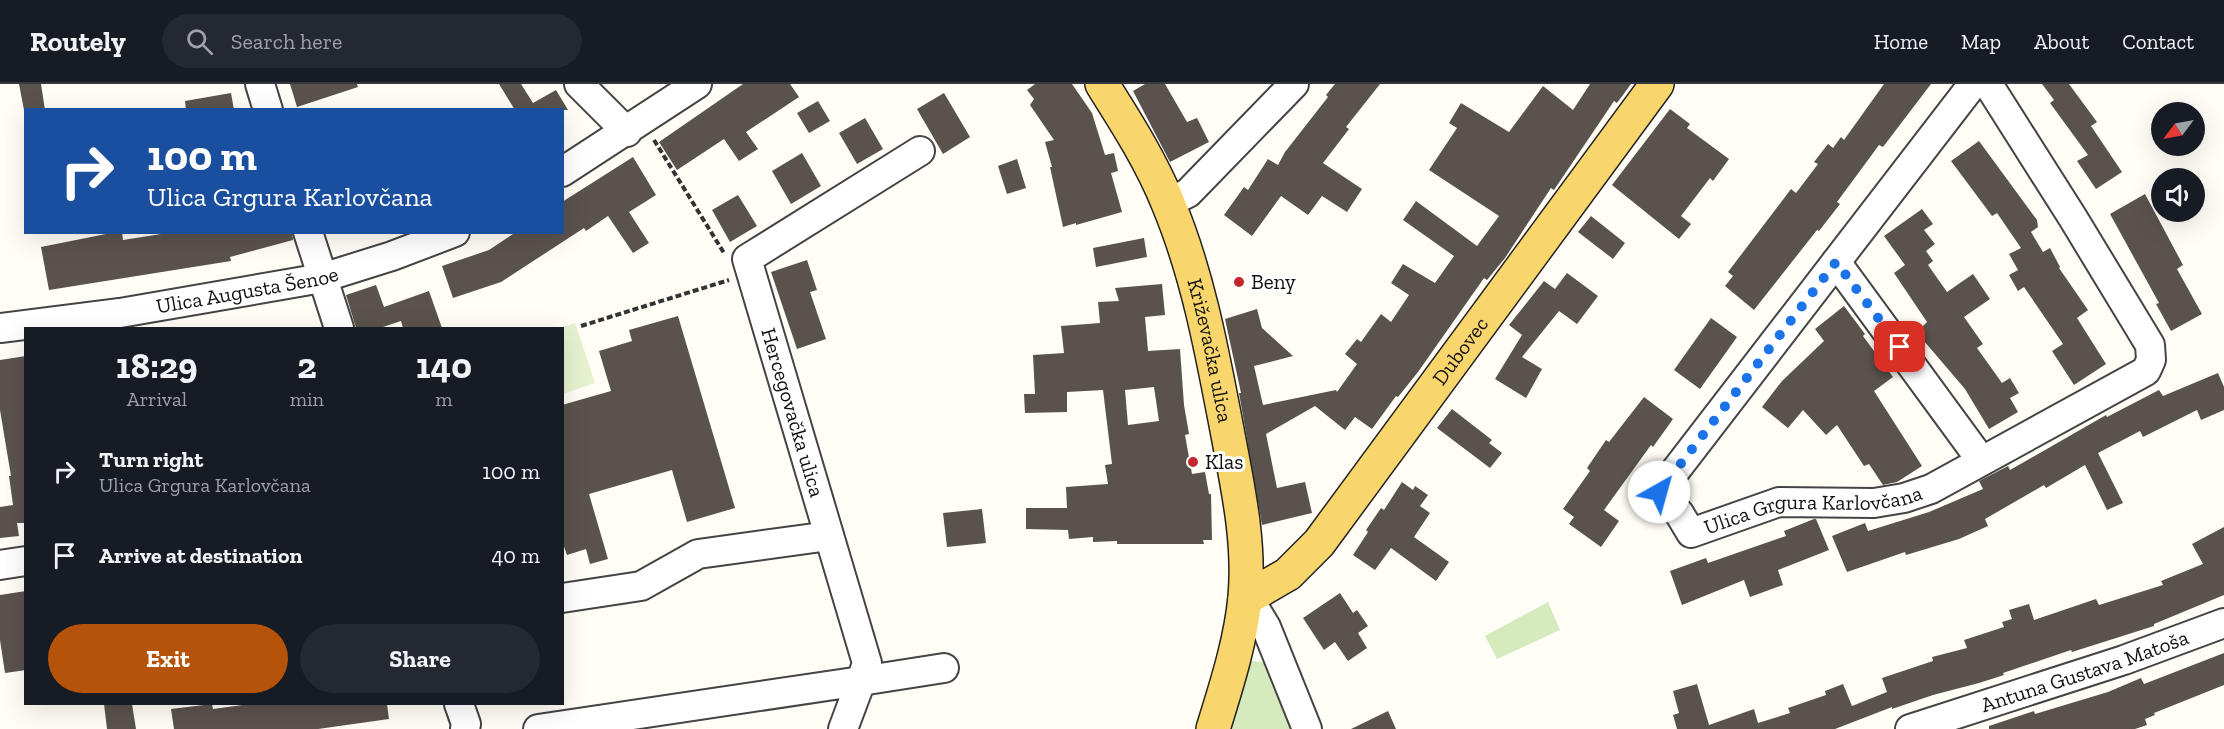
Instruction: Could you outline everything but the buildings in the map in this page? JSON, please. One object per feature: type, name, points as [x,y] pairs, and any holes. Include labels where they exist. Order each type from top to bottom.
[{"type":"main road","name":"Križevačka ulica","points":[[1102,84],[1143,153],[1168,202],[1184,247],[1208,330],[1244,531],[1245,599],[1236,644],[1213,729]]},
{"type":"main road","name":"Dubovec","points":[[1245,599],[1288,574],[1319,543],[1657,84]]},
{"type":"street","points":[[260,84],[267,108]]},
{"type":"street","points":[[579,84],[635,126]]},
{"type":"street","points":[[564,171],[698,84]]},
{"type":"street","name":"Ulica Grgura Karlovčana","points":[[1973,84],[1659,492],[1679,513],[1691,533],[1779,502],[1874,503],[1904,498],[1931,489],[2146,371],[2151,360],[2150,345],[1988,84]]},
{"type":"street","points":[[1168,202],[1188,193],[1290,86]]},
{"type":"street","points":[[739,269],[920,151]]},
{"type":"street","points":[[309,234],[339,327]]},
{"type":"street","name":"Ulica Augusta Šenoe","points":[[0,328],[120,313],[322,278],[392,256],[450,234]]},
{"type":"street","points":[[1836,262],[1981,460]]},
{"type":"street","name":"Hercegovačka ulica","points":[[739,269],[829,536],[867,663],[843,729]]},
{"type":"street","points":[[564,598],[641,586],[698,554],[829,536]]},
{"type":"street","points":[[0,565],[24,561]]},
{"type":"street","points":[[1245,599],[1257,612],[1266,627],[1307,729]]},
{"type":"street","name":"Antuna Gustava Matoša","points":[[1910,729],[2124,660],[2224,623]]},
{"type":"street","points":[[538,729],[944,668]]},
{"type":"street","points":[[459,705],[466,724],[465,729]]},
{"type":"path","points":[[635,126],[729,262],[739,269]]},
{"type":"path","points":[[581,326],[739,269]]},
{"type":"green space","points":[[575,323],[595,383],[564,394],[564,327]]},
{"type":"green space","points":[[1548,602],[1560,630],[1497,659],[1485,636]]},
{"type":"green space","points":[[1253,661],[1263,662],[1272,671],[1297,729],[1222,729],[1244,665]]},
{"type":"place","name":"Beny","points":[[1239,282]]},
{"type":"place","name":"Klas","points":[[1193,462]]},
{"type":"route","points":[[1659,492],[1836,262],[1900,347]]}]
